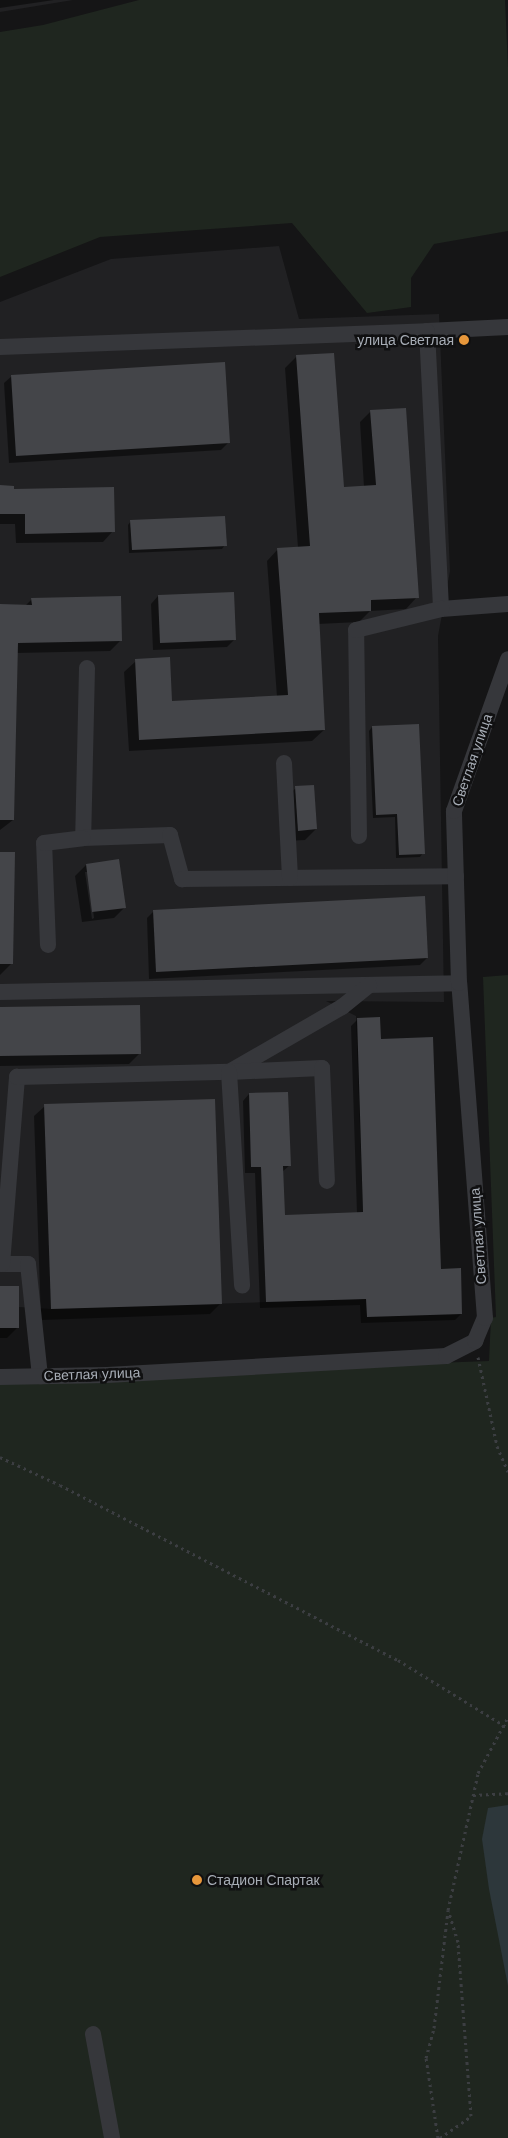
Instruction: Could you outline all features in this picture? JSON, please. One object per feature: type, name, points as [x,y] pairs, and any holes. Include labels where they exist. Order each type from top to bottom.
[{"type":"street","points":[[0,347],[508,327]]},
{"type":"street","points":[[427,331],[441,609]]},
{"type":"street","points":[[359,836],[356,630],[441,609],[508,604]]},
{"type":"street","name":"Светлая улица","points":[[0,1377],[107,1375],[446,1356],[474,1341],[485,1318],[459,983],[454,811],[508,659]]},
{"type":"street","points":[[83,838],[87,668]]},
{"type":"street","points":[[284,763],[290,878]]},
{"type":"street","points":[[48,945],[44,844],[83,838],[170,834],[182,878],[456,876]]},
{"type":"street","points":[[0,992],[459,983]]},
{"type":"street","points":[[229,1072],[342,1008],[369,984]]},
{"type":"street","points":[[40,1376],[28,1264],[1,1264],[17,1077],[322,1068],[327,1181]]},
{"type":"street","points":[[229,1072],[242,1286]]},
{"type":"street","points":[[93,2034],[112,2138]]},
{"type":"path","points":[[474,1341],[497,1446],[508,1472]]},
{"type":"path","points":[[0,1457],[60,1485],[398,1660],[508,1728]]},
{"type":"path","points":[[448,1910],[458,1942],[471,2116],[439,2138],[426,2058],[434,2028],[448,1910],[478,1772],[502,1724],[508,1717]]},
{"type":"path","points":[[472,1795],[508,1793]]},
{"type":"shaded area","points":[[0,0],[73,0],[0,12]]},
{"type":"shaded area","points":[[139,0],[505,0],[508,68],[508,231],[434,244],[411,278],[411,307],[367,313],[292,223],[100,237],[0,277],[0,32],[43,25]]},
{"type":"shaded area","points":[[279,246],[299,319],[439,314],[450,571],[438,636],[444,1002],[326,1001],[356,1016],[366,1299],[51,1309],[19,1307],[19,1328],[0,1328],[0,302],[111,259]]},
{"type":"shaded area","points":[[508,975],[508,2138],[0,2138],[0,1379],[489,1361],[491,1318],[496,1317],[483,977]]},
{"type":"shaded area","points":[[508,1805],[508,1986],[489,1889],[482,1839],[488,1808]]},
{"type":"building","points":[[334,353],[344,487],[376,485],[370,410],[406,408],[419,598],[371,600],[371,611],[319,613],[325,730],[139,740],[135,659],[170,657],[172,701],[288,695],[277,548],[310,546],[296,355]]},
{"type":"building","points":[[225,362],[230,443],[16,456],[11,375]]},
{"type":"building","points":[[0,485],[14,486],[14,489],[114,487],[115,532],[25,534],[25,514],[0,514]]},
{"type":"building","points":[[225,516],[227,546],[132,550],[130,520]]},
{"type":"building","points":[[234,592],[236,640],[160,643],[158,595]]},
{"type":"building","points":[[121,596],[122,641],[18,643],[14,820],[0,820],[0,604],[32,605],[31,598]]},
{"type":"building","points":[[419,724],[425,854],[399,855],[397,814],[376,815],[372,726]]},
{"type":"building","points":[[314,785],[317,829],[298,831],[295,786]]},
{"type":"building","points":[[0,852],[15,852],[13,964],[0,964]]},
{"type":"building","points":[[119,859],[126,908],[92,912],[86,864]]},
{"type":"building","points":[[425,896],[428,958],[156,972],[153,910]]},
{"type":"building","points":[[140,1005],[141,1054],[0,1056],[0,1007]]},
{"type":"building","points":[[380,1017],[381,1039],[433,1037],[441,1269],[461,1268],[462,1314],[367,1317],[366,1299],[266,1302],[261,1167],[251,1167],[249,1093],[288,1092],[291,1166],[283,1166],[285,1215],[363,1212],[357,1018]]},
{"type":"building","points":[[215,1099],[222,1304],[51,1309],[44,1104]]},
{"type":"building","points":[[0,1286],[19,1286],[19,1328],[0,1328]]},
{"type":"place","name":"улица Светлая","points":[[464,340]]},
{"type":"place","name":"Стадион Спартак","points":[[197,1880]]}]
